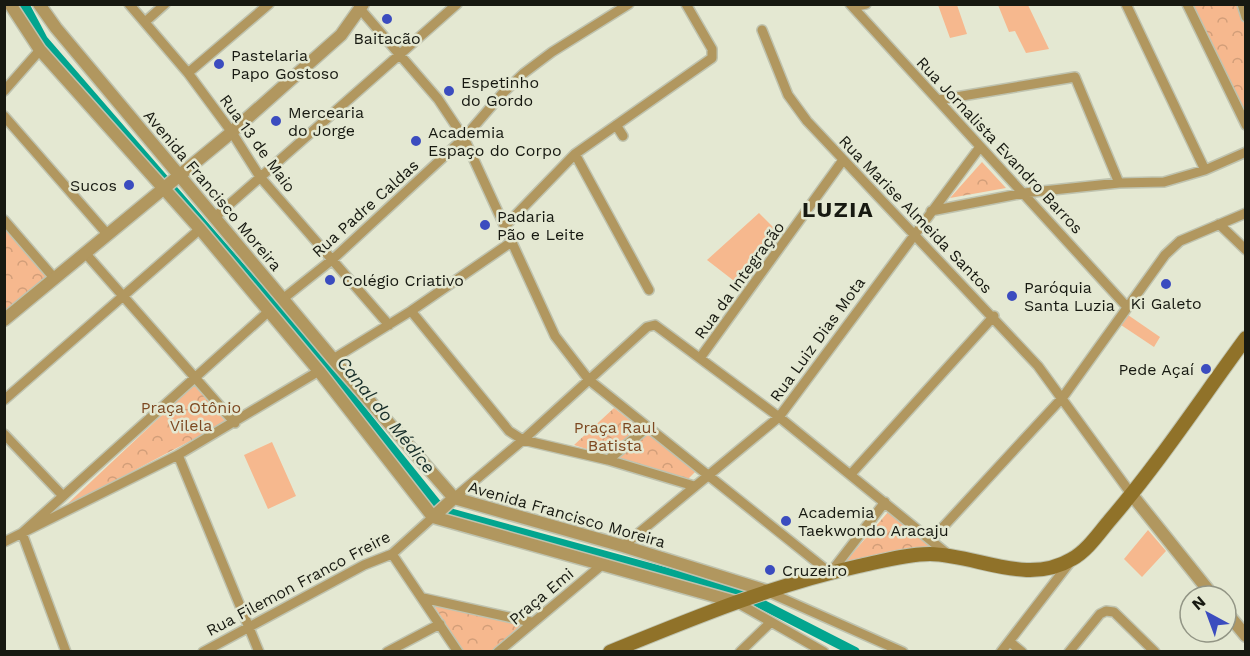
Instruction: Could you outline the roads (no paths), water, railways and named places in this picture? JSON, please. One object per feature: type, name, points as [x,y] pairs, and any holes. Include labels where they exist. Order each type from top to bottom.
[{"type":"main road","points":[[610,651],[765,592],[830,572],[888,559],[929,554],[1034,571],[1072,560],[1084,551],[1132,495],[1245,338]]},
{"type":"street","points":[[10,4],[40,50],[200,229],[319,372],[434,516],[737,602],[824,651]]},
{"type":"street","name":"Avenida Francisco Moreira","points":[[39,4],[56,28],[178,176],[453,499],[623,546],[765,592],[903,651]]},
{"type":"street","name":"Rua 13 de Maio","points":[[129,4],[188,73],[231,131],[260,177],[389,325]]},
{"type":"street","points":[[144,22],[165,4]]},
{"type":"street","points":[[188,73],[269,4]]},
{"type":"street","points":[[215,217],[457,4]]},
{"type":"street","name":"Rua Padre Caldas","points":[[284,298],[333,259],[464,138],[502,94],[524,74],[552,52],[629,4]]},
{"type":"street","points":[[506,225],[575,154],[712,58],[712,49],[686,4]]},
{"type":"street","points":[[851,6],[866,4]]},
{"type":"street","points":[[1126,4],[1205,170]]},
{"type":"street","points":[[1187,4],[1245,125]]},
{"type":"street","points":[[1242,4],[1245,17]]},
{"type":"street","name":"Rua Jornalista Evandro Barros","points":[[851,6],[1127,307]]},
{"type":"street","points":[[4,320],[86,254],[341,35],[362,7],[400,56],[438,99],[464,138],[506,225],[555,336],[589,380],[830,572],[885,502]]},
{"type":"street","name":"Rua Marise Almeida Santos","points":[[762,30],[789,94],[807,121],[912,234],[994,316],[1063,397],[1132,495]]},
{"type":"street","points":[[4,91],[40,50]]},
{"type":"street","points":[[938,100],[1075,77],[1119,183]]},
{"type":"street","points":[[4,116],[108,235]]},
{"type":"street","points":[[616,125],[622,136]]},
{"type":"street","name":"Rua Luiz Dias Mota","points":[[623,546],[779,417],[912,234],[980,147]]},
{"type":"street","points":[[931,211],[1024,193],[1119,183],[1164,182],[1205,170],[1245,152]]},
{"type":"street","points":[[575,154],[649,290]]},
{"type":"street","name":"Rua da Integração","points":[[700,358],[843,160]]},
{"type":"street","points":[[931,540],[1063,397],[1173,247],[1245,213]]},
{"type":"street","points":[[4,220],[55,279]]},
{"type":"street","points":[[1219,224],[1245,250]]},
{"type":"street","points":[[4,400],[200,229]]},
{"type":"street","points":[[333,360],[411,311],[513,241]]},
{"type":"street","points":[[86,254],[235,423]]},
{"type":"street","points":[[411,311],[509,430],[523,440],[608,460],[694,486]]},
{"type":"street","points":[[22,533],[194,376],[268,312]]},
{"type":"street","points":[[851,474],[994,316]]},
{"type":"street","points":[[434,516],[523,440],[650,325],[655,325],[779,417],[950,556]]},
{"type":"street","points":[[4,542],[178,455],[319,372]]},
{"type":"street","points":[[608,460],[648,427]]},
{"type":"street","points":[[4,434],[63,496]]},
{"type":"street","points":[[178,455],[259,651]]},
{"type":"street","points":[[1132,495],[1203,584]]},
{"type":"street","name":"Rua Filemon Franco Freire","points":[[203,651],[364,565],[392,554],[434,516]]},
{"type":"street","points":[[22,533],[66,651]]},
{"type":"street","points":[[392,554],[458,651]]},
{"type":"street","points":[[1001,651],[1072,560]]},
{"type":"street","name":"Praça Emi","points":[[498,651],[603,564]]},
{"type":"street","points":[[423,598],[531,622]]},
{"type":"street","points":[[1069,651],[1100,614],[1106,611],[1114,612],[1155,651]]},
{"type":"street","points":[[740,651],[771,622]]},
{"type":"street","points":[[387,651],[440,624]]},
{"type":"street","points":[[1010,642],[1022,651]]},
{"type":"waterway","name":"Canal do Médice","points":[[24,4],[43,40],[322,362],[442,511],[738,592],[855,652]]},
{"type":"place","name":"Baitacão","points":[[387,19]]},
{"type":"place","name":"Pastelaria Papo Gostoso","points":[[219,64]]},
{"type":"place","name":"Espetinho do Gordo","points":[[449,91]]},
{"type":"place","name":"Mercearia do Jorge","points":[[276,121]]},
{"type":"place","name":"Academia Espaço do Corpo","points":[[416,141]]},
{"type":"place","name":"Sucos","points":[[129,185]]},
{"type":"place","name":"Padaria Pão e Leite","points":[[485,225]]},
{"type":"place","name":"Colégio Criativo","points":[[330,280]]},
{"type":"place","name":"Ki Galeto","points":[[1166,284]]},
{"type":"place","name":"Paróquia Santa Luzia","points":[[1012,296]]},
{"type":"place","name":"Pede Açaí","points":[[1206,369]]},
{"type":"place","name":"Academia Taekwondo Aracaju","points":[[786,521]]},
{"type":"place","name":"Cruzeiro","points":[[770,570]]},
{"type":"district","name":"LUZIA","points":[[838,209]]},
{"type":"park label","name":"Praça Otônio Vilela","points":[[191,416]]},
{"type":"park label","name":"Praça Raul Batista","points":[[615,436]]}]
